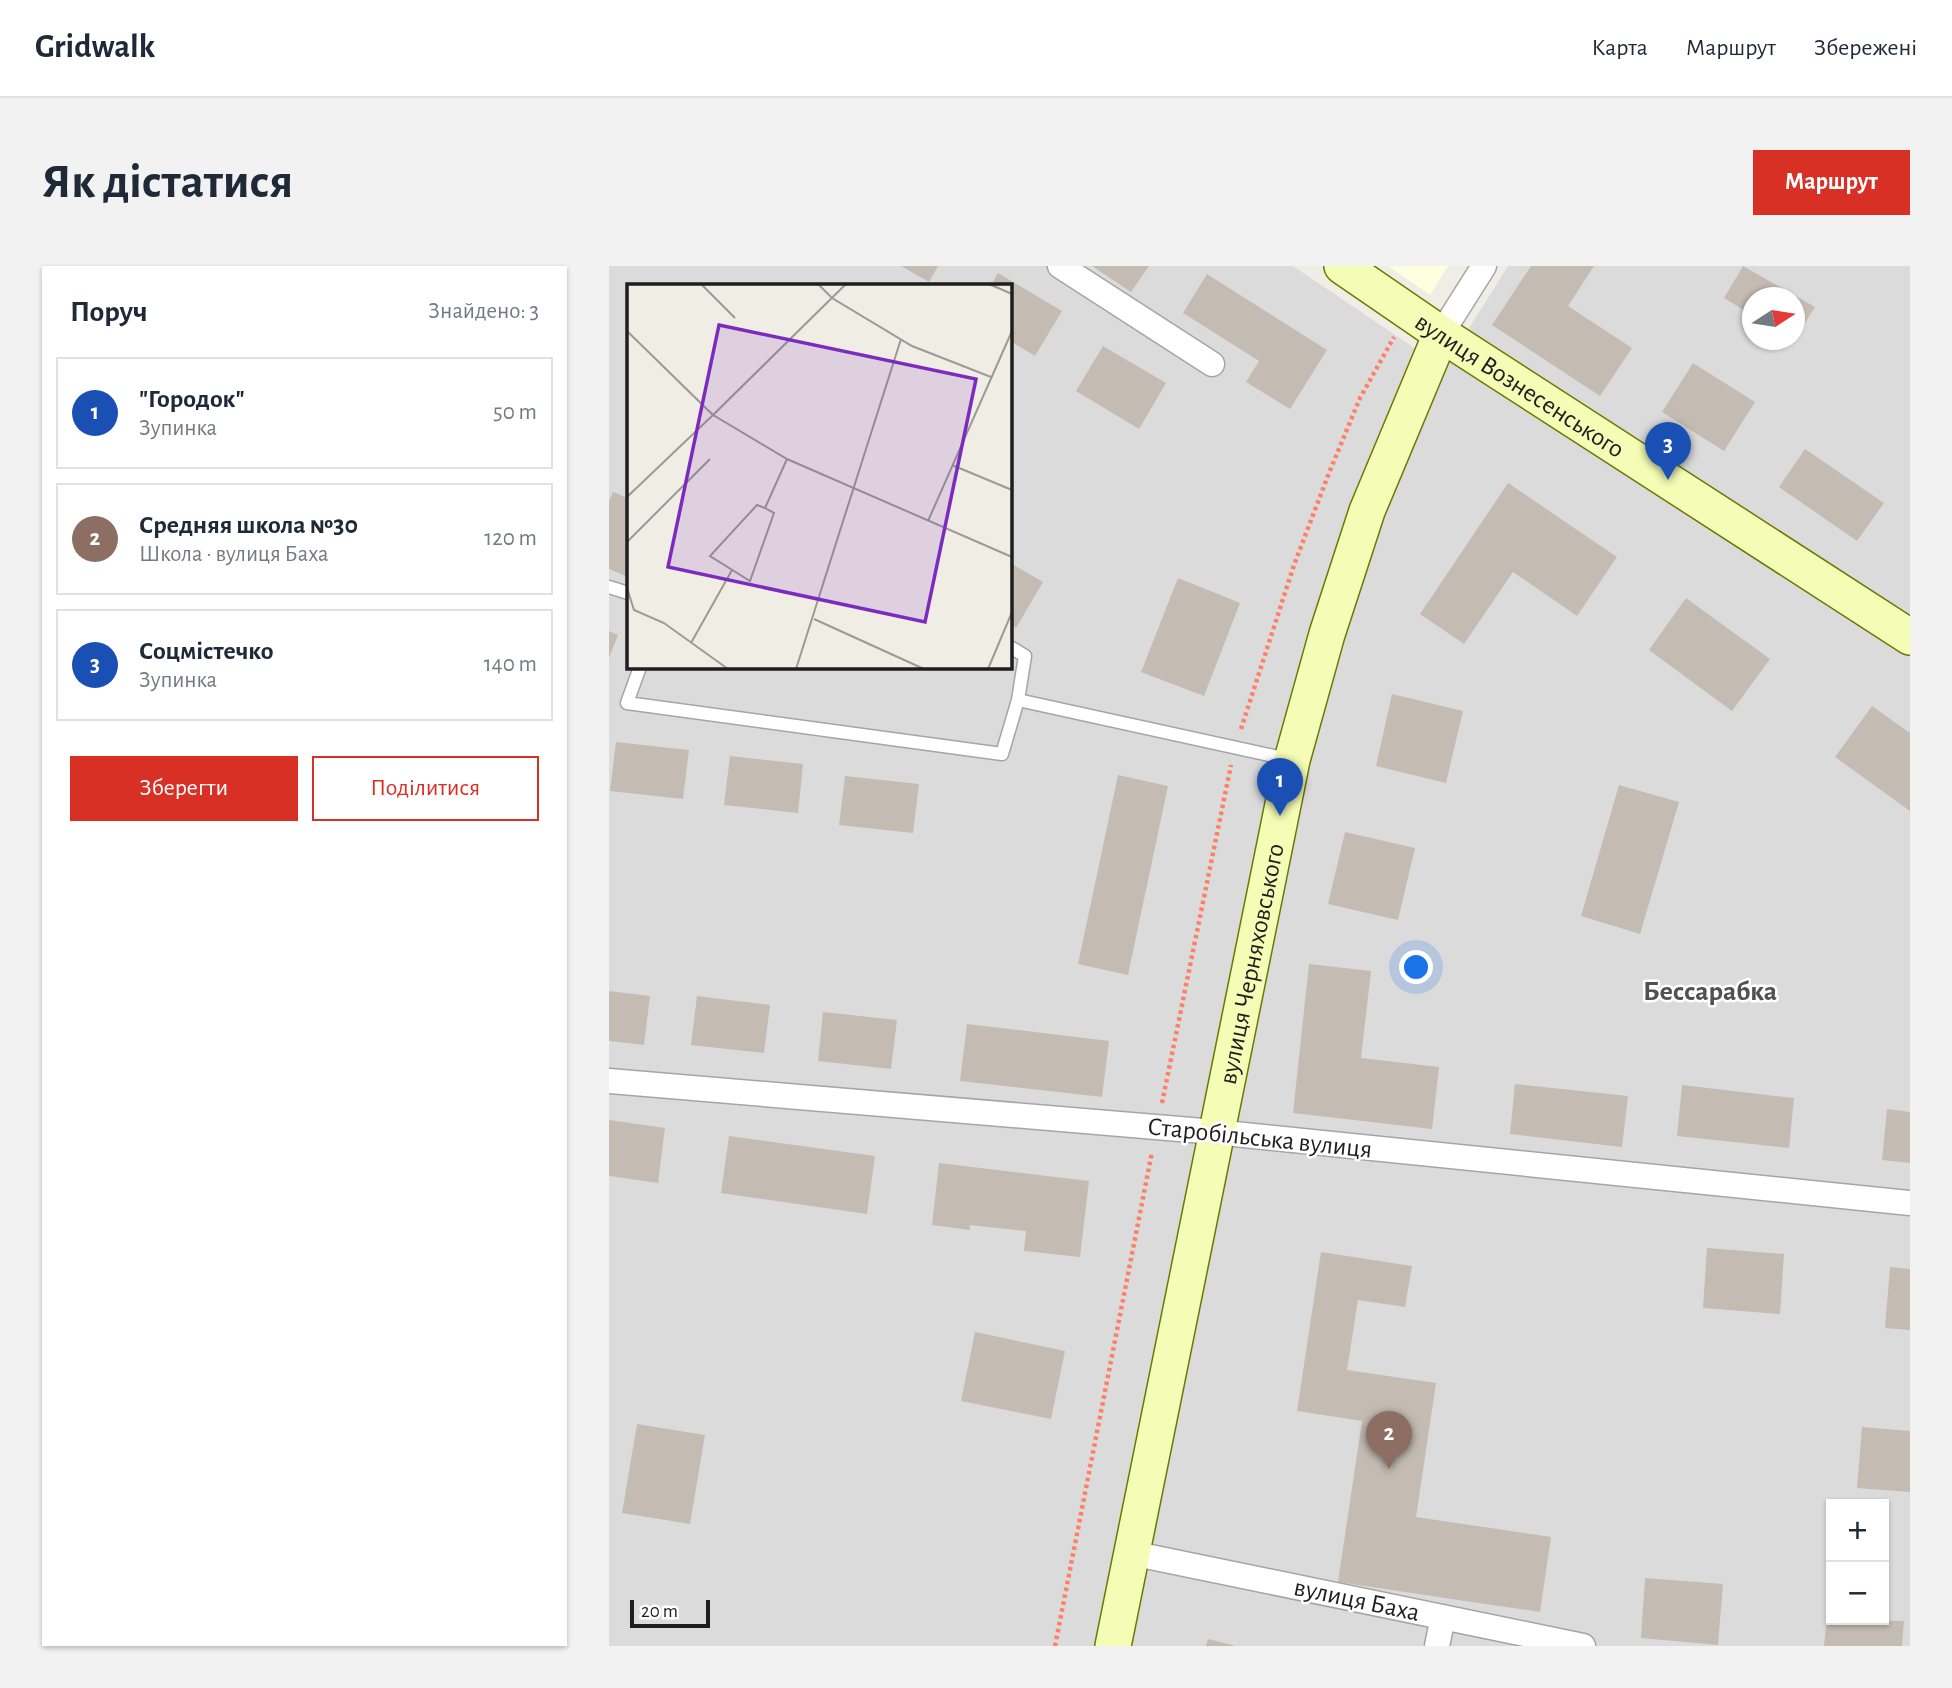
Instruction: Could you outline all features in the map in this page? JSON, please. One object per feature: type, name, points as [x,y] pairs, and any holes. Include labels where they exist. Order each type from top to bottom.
[{"type":"main road","name":"вулиця Вознесенського","points":[[1342,266],[1441,334],[1910,637]]},
{"type":"main road","name":"вулиця Черняховського","points":[[1113,1646],[1292,760],[1327,634],[1367,512],[1441,334]]},
{"type":"street","points":[[1059,266],[1212,364]]},
{"type":"street","name":"вулиця Черняховського","points":[[1441,334],[1484,266]]},
{"type":"street","name":"Старобільська вулиця","points":[[609,1081],[1215,1132],[1910,1203]]},
{"type":"street","name":"вулиця Баха","points":[[1131,1553],[1583,1646]]},
{"type":"street","points":[[1437,1646],[1443,1617]]},
{"type":"lane","points":[[609,587],[627,593]]},
{"type":"lane","points":[[641,668],[627,703],[1002,754],[1018,700],[1025,656],[1011,647]]},
{"type":"lane","points":[[1018,700],[1292,760]]},
{"type":"path","points":[[1055,1646],[1235,747],[1294,565],[1329,473],[1360,398],[1408,311]]},
{"type":"shaded area","name":"Бессарабка","points":[[609,266],[1293,266],[1444,368],[1508,266],[1910,266],[1910,1646],[609,1646]]},
{"type":"shaded area","points":[[1388,266],[1448,266],[1430,295]]},
{"type":"building","points":[[901,266],[938,266],[929,282]]},
{"type":"building","points":[[1092,266],[1149,266],[1131,292]]},
{"type":"building","points":[[1531,266],[1594,266],[1568,306],[1632,348],[1600,396],[1492,325]]},
{"type":"building","points":[[1743,266],[1780,287],[1742,287],[1742,309],[1724,298]]},
{"type":"building","points":[[998,273],[1062,311],[1035,356],[1011,342],[1011,284],[992,284]]},
{"type":"building","points":[[1207,274],[1327,350],[1290,409],[1246,382],[1259,361],[1183,313]]},
{"type":"building","points":[[1805,301],[1815,307],[1805,323]]},
{"type":"building","points":[[1103,346],[1166,383],[1139,429],[1076,391]]},
{"type":"building","points":[[1693,363],[1755,402],[1724,451],[1662,412]]},
{"type":"building","points":[[1805,449],[1884,503],[1857,541],[1779,487]]},
{"type":"building","points":[[1508,483],[1617,557],[1577,616],[1513,572],[1464,644],[1420,614]]},
{"type":"building","points":[[613,492],[627,498],[627,577],[609,569],[609,501]]},
{"type":"building","points":[[1011,564],[1043,582],[1016,628],[1011,625]]},
{"type":"building","points":[[1178,578],[1240,603],[1204,696],[1141,672]]},
{"type":"building","points":[[1686,598],[1770,659],[1732,711],[1649,650]]},
{"type":"building","points":[[609,631],[618,635],[609,658]]},
{"type":"building","points":[[1392,694],[1463,711],[1446,783],[1376,766]]},
{"type":"building","points":[[1872,706],[1910,733],[1910,811],[1835,757]]},
{"type":"building","points":[[616,742],[689,750],[683,799],[610,791]]},
{"type":"building","points":[[730,756],[803,764],[798,813],[724,805]]},
{"type":"building","points":[[1118,775],[1168,786],[1128,975],[1078,964]]},
{"type":"building","points":[[845,776],[919,784],[913,833],[839,825]]},
{"type":"building","points":[[1619,785],[1679,802],[1640,934],[1581,916]]},
{"type":"building","points":[[1345,832],[1415,848],[1398,920],[1328,904]]},
{"type":"building","points":[[1309,964],[1371,971],[1361,1058],[1439,1067],[1432,1129],[1293,1113]]},
{"type":"building","points":[[609,991],[650,996],[644,1045],[609,1041]]},
{"type":"building","points":[[697,996],[770,1005],[764,1053],[691,1045]]},
{"type":"building","points":[[823,1012],[897,1020],[891,1069],[818,1061]]},
{"type":"building","points":[[967,1024],[1109,1041],[1102,1097],[960,1081]]},
{"type":"building","points":[[1515,1084],[1628,1096],[1622,1147],[1510,1134]]},
{"type":"building","points":[[1682,1085],[1794,1098],[1789,1148],[1677,1136]]},
{"type":"building","points":[[1887,1109],[1910,1112],[1910,1163],[1882,1160]]},
{"type":"building","points":[[609,1120],[665,1128],[658,1183],[609,1176]]},
{"type":"building","points":[[729,1136],[875,1156],[867,1214],[721,1193]]},
{"type":"building","points":[[939,1163],[1089,1181],[1080,1257],[1024,1251],[1026,1231],[970,1225],[970,1230],[932,1225]]},
{"type":"building","points":[[1707,1248],[1784,1254],[1780,1314],[1703,1308]]},
{"type":"building","points":[[1321,1252],[1412,1266],[1405,1307],[1358,1300],[1347,1370],[1436,1383],[1416,1517],[1551,1537],[1540,1612],[1338,1582],[1362,1421],[1297,1411]]},
{"type":"building","points":[[1890,1267],[1910,1269],[1910,1330],[1885,1328]]},
{"type":"building","points":[[975,1332],[1065,1351],[1051,1419],[961,1401]]},
{"type":"building","points":[[637,1424],[705,1435],[690,1524],[622,1513]]},
{"type":"building","points":[[1862,1427],[1910,1431],[1910,1492],[1857,1488]]},
{"type":"building","points":[[1645,1578],[1723,1584],[1718,1645],[1641,1638]]},
{"type":"building","points":[[1889,1621],[1904,1621],[1902,1646],[1824,1646],[1826,1625],[1889,1625]]},
{"type":"building","points":[[1208,1639],[1233,1645],[1233,1646],[1206,1646]]},
{"type":"place","name":"Соцмістечко","points":[[1668,480]]},
{"type":"place","name":"\"Городок\"","points":[[1280,816]]},
{"type":"place","name":"Средняя школа №30","points":[[1389,1469]]},
{"type":"district","name":"Бессарабка","points":[[1710,990]]}]
